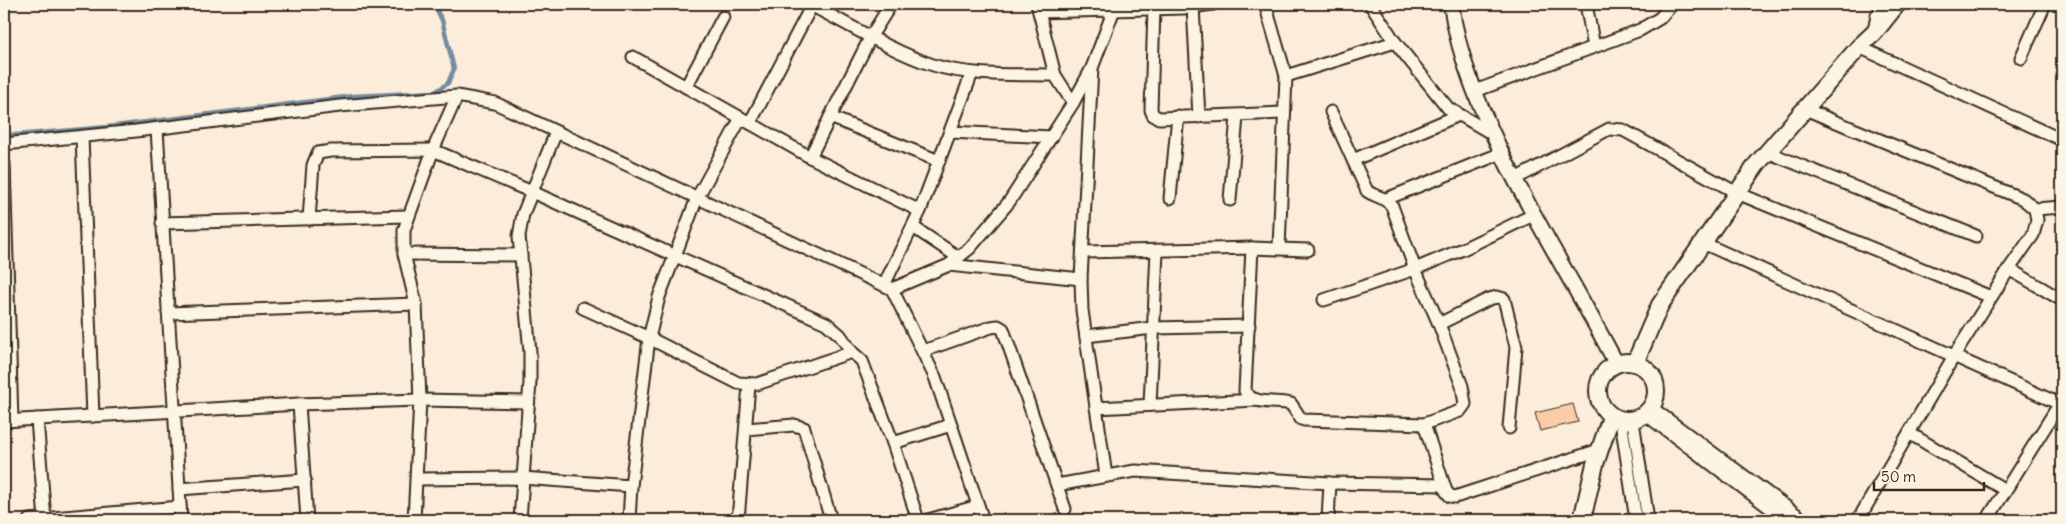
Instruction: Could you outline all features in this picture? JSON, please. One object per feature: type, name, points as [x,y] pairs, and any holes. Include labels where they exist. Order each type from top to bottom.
[{"type":"main road","points":[[1635,363],[1660,304],[1757,164],[1859,47],[1874,33],[1897,4]]},
{"type":"main road","points":[[1582,520],[1599,450],[1632,416],[1656,397],[1656,386],[1649,372],[1635,363],[1616,363],[1601,376],[1597,386],[1598,398],[1605,412],[1632,416]]},
{"type":"street","points":[[629,520],[631,486],[649,338],[658,297],[698,198],[745,120],[810,4],[889,47],[934,65],[972,72],[1055,75]]},
{"type":"street","points":[[810,157],[871,36],[891,4]]},
{"type":"street","points":[[1073,103],[1055,75],[1038,8],[1154,8],[1212,4]]},
{"type":"street","points":[[1265,4],[1286,76],[1279,248]]},
{"type":"street","points":[[1370,4],[1395,42],[1448,108],[1492,133]]},
{"type":"street","points":[[1451,4],[1459,47],[1467,73],[1492,133],[1533,215],[1616,363]]},
{"type":"street","points":[[1586,4],[1594,47]]},
{"type":"street","points":[[1475,91],[1650,26],[1672,4]]},
{"type":"street","points":[[1874,33],[1877,15],[1884,4]]},
{"type":"street","points":[[2021,58],[2045,4]]},
{"type":"street","points":[[1187,6],[1199,116]]},
{"type":"street","points":[[888,287],[954,261],[976,242],[1009,202],[1073,103],[1092,68],[1115,7]]},
{"type":"street","points":[[1154,8],[1152,115],[1159,118],[1283,113]]},
{"type":"street","points":[[686,87],[722,17]]},
{"type":"street","points":[[1286,76],[1395,42]]},
{"type":"street","points":[[1859,47],[2062,140]]},
{"type":"street","points":[[633,57],[810,157],[920,211]]},
{"type":"street","points":[[1092,68],[1081,279],[1082,310],[1106,476]]},
{"type":"street","points":[[888,287],[920,211],[972,72]]},
{"type":"street","points":[[414,520],[420,400],[416,304],[404,254],[404,230],[407,216],[433,150],[457,96]]},
{"type":"street","points":[[4,144],[157,129],[340,106],[457,96],[495,103],[888,287],[923,351],[935,378],[983,520]]},
{"type":"street","points":[[1805,109],[2023,199],[2035,209],[2037,220],[2033,235],[2009,269],[1954,356],[1858,520]]},
{"type":"street","points":[[1096,408],[1257,400],[1291,404],[1301,419],[1304,420],[1424,424],[1460,411],[1465,404],[1462,386],[1392,206],[1386,199],[1371,194],[1367,190],[1331,112]]},
{"type":"street","points":[[1353,160],[1459,115]]},
{"type":"street","points":[[1170,198],[1178,116]]},
{"type":"street","points":[[1230,200],[1237,116]]},
{"type":"street","points":[[830,117],[939,161]]},
{"type":"street","points":[[1515,179],[1608,129],[1617,128],[1632,134],[1737,193],[1991,297]]},
{"type":"street","points":[[157,129],[181,520]]},
{"type":"street","points":[[520,520],[530,352],[519,236],[523,214],[556,132]]},
{"type":"street","points":[[950,132],[1052,137]]},
{"type":"street","points":[[82,137],[93,416]]},
{"type":"street","points":[[309,219],[313,165],[318,153],[331,151],[433,150],[826,323],[840,335],[852,352],[862,361],[893,443],[918,520]]},
{"type":"street","points":[[1767,152],[1976,236]]},
{"type":"street","points":[[1386,199],[1502,153]]},
{"type":"street","points":[[4,164],[8,421],[299,404],[420,400],[528,402]]},
{"type":"street","points":[[2035,209],[2062,207]]},
{"type":"street","points":[[1324,300],[1415,269],[1463,249],[1533,215]]},
{"type":"street","points":[[162,223],[407,216]]},
{"type":"street","points":[[912,227],[954,261],[1081,279]]},
{"type":"street","points":[[1702,243],[2062,403],[1987,520]]},
{"type":"street","points":[[1083,252],[1252,248],[1308,250]]},
{"type":"street","points":[[1252,248],[1245,390],[1251,398],[1257,400]]},
{"type":"street","points":[[1150,405],[1157,251]]},
{"type":"street","points":[[404,254],[521,255]]},
{"type":"street","points":[[2009,269],[2062,300]]},
{"type":"street","points":[[1438,324],[1489,299],[1497,297],[1504,300],[1516,347],[1509,428]]},
{"type":"street","points":[[168,313],[416,304]]},
{"type":"street","points":[[582,308],[649,338],[738,384],[749,385],[766,382],[852,352]]},
{"type":"street","points":[[923,351],[991,327],[998,326],[1003,329],[1065,509]]},
{"type":"street","points":[[1086,336],[1152,328],[1249,326]]},
{"type":"street","points":[[738,520],[749,385]]},
{"type":"street","points":[[299,404],[307,520]]},
{"type":"street","points":[[1632,416],[1636,520]]},
{"type":"street","points":[[1632,416],[1648,520]]},
{"type":"street","points":[[1632,416],[1786,520]]},
{"type":"street","points":[[1632,416],[1804,520]]},
{"type":"street","points":[[37,419],[45,520]]},
{"type":"street","points":[[893,443],[951,424]]},
{"type":"street","points":[[1424,424],[1444,485],[1450,496],[1464,495],[1599,450]]},
{"type":"street","points":[[746,429],[794,425],[804,428],[831,520]]},
{"type":"street","points":[[1908,433],[2005,490]]},
{"type":"street","points":[[1057,485],[1135,471],[1330,483],[1444,485]]},
{"type":"street","points":[[417,479],[522,478],[631,486]]},
{"type":"street","points":[[179,489],[304,480]]},
{"type":"street","points":[[1328,520],[1330,483]]},
{"type":"street","points":[[928,520],[978,506]]},
{"type":"street","points":[[29,520],[109,517],[180,507]]},
{"type":"building","points":[[1573,404],[1578,422],[1540,431],[1535,413]]},
{"type":"waterway","points":[[4,134],[16,135],[107,127],[353,96],[435,92],[448,83],[454,69],[442,20],[433,4]]}]
